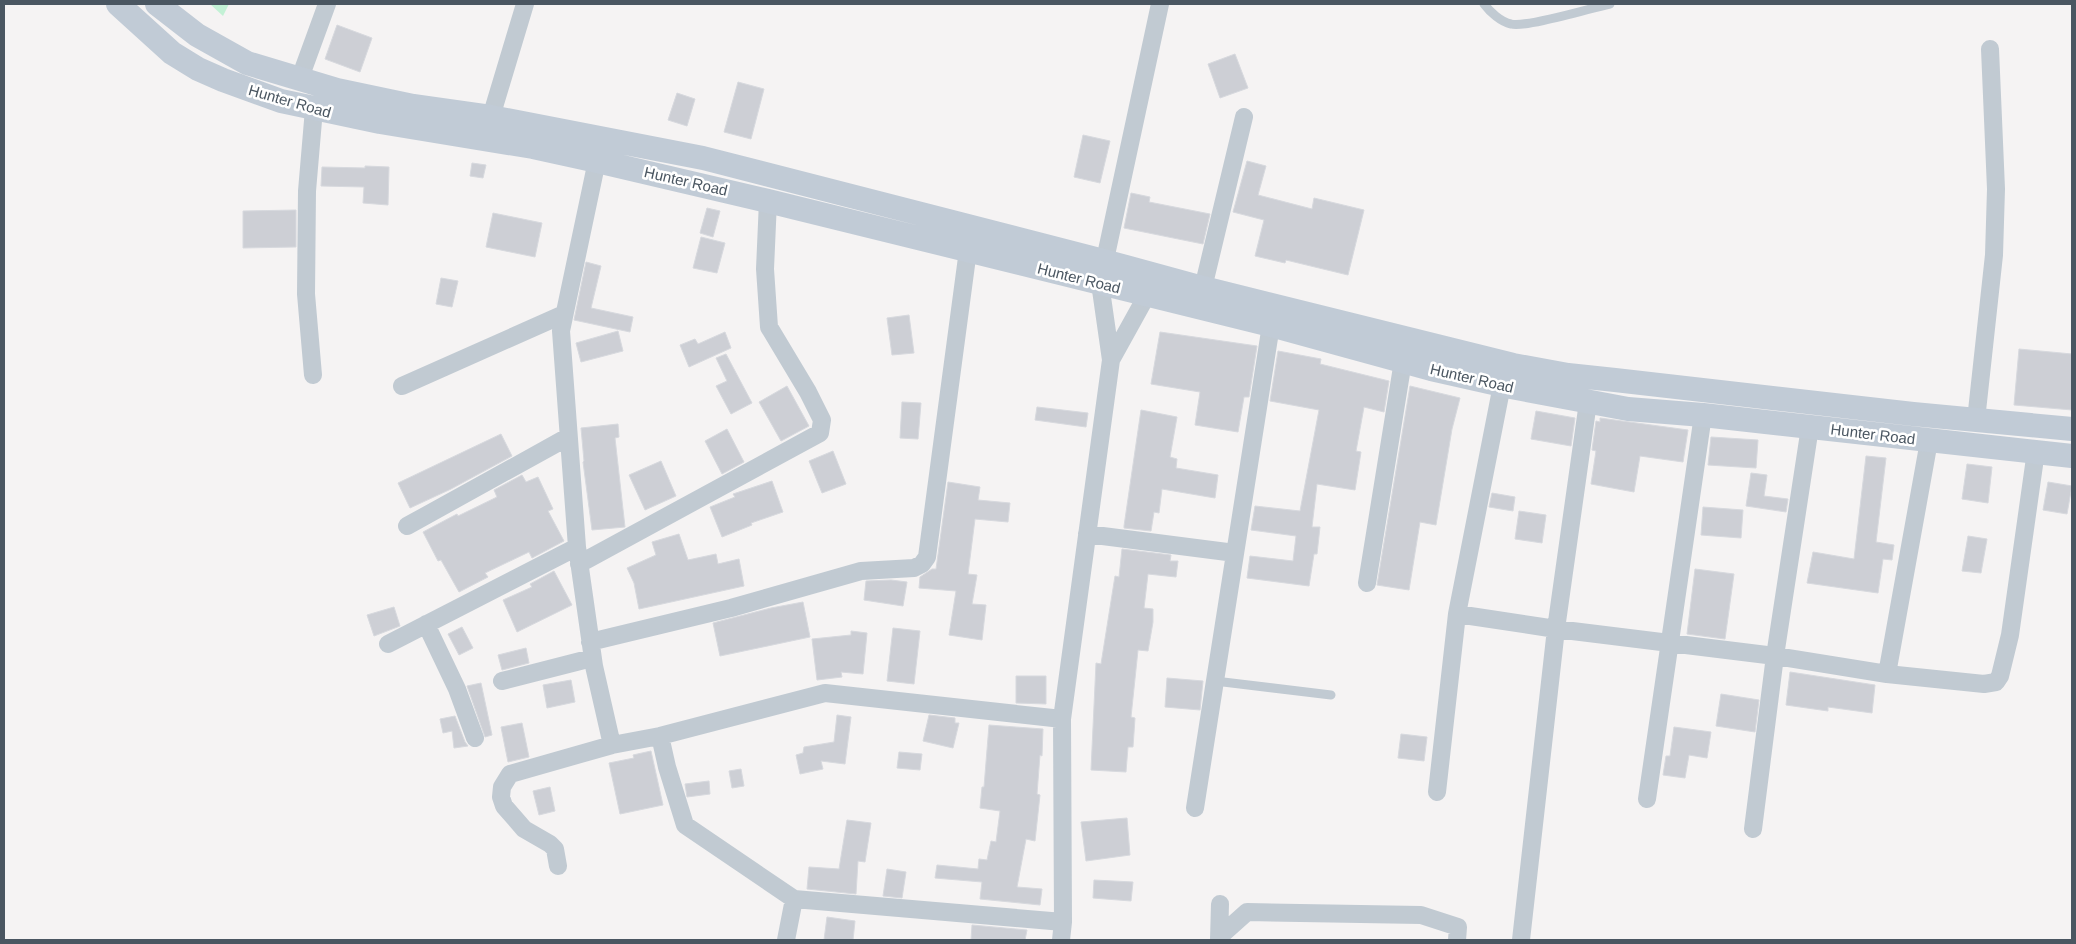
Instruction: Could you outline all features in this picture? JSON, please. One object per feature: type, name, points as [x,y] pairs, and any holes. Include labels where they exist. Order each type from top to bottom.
[{"type":"main road","name":"Hunter Road","points":[[118,4],[172,53],[198,69],[282,101],[380,122],[533,147],[600,149],[703,158],[1150,284],[1271,325],[1400,352],[1513,365],[1568,375],[2072,429]]},
{"type":"main road","name":"Hunter Road","points":[[157,4],[197,35],[247,62],[337,90],[413,106],[491,117],[768,201],[968,250],[1102,272]]},
{"type":"main road","name":"Hunter Road","points":[[1150,284],[1203,288],[1502,385],[1588,402],[1628,409],[1703,415],[2072,456]]},
{"type":"street","points":[[300,78],[327,4]]},
{"type":"street","points":[[491,117],[525,4]]},
{"type":"street","points":[[1060,940],[1063,922],[1062,719],[1111,360],[1102,272],[1160,4]]},
{"type":"street","points":[[1976,420],[1994,245],[1996,189],[1990,49]]},
{"type":"street","points":[[313,375],[306,294],[307,191],[314,109]]},
{"type":"street","points":[[1203,288],[1244,117]]},
{"type":"street","points":[[600,149],[564,314],[562,331],[568,438],[578,555],[591,650],[612,745]]},
{"type":"street","points":[[388,644],[426,624],[578,555],[820,433],[822,420],[769,327],[765,269],[768,201]]},
{"type":"street","points":[[502,681],[591,650],[861,570],[914,568],[922,564],[927,557],[968,250]]},
{"type":"street","points":[[1111,360],[1150,284]]},
{"type":"street","points":[[402,386],[564,314]]},
{"type":"street","points":[[1195,808],[1271,325]]},
{"type":"street","points":[[1367,582],[1400,352]]},
{"type":"street","points":[[1437,792],[1457,614],[1502,385]]},
{"type":"street","points":[[1521,940],[1556,629],[1588,402]]},
{"type":"street","points":[[1647,800],[1703,415]]},
{"type":"street","points":[[1753,829],[1775,656],[1810,427]]},
{"type":"street","points":[[407,526],[568,438]]},
{"type":"street","points":[[1887,674],[1929,441]]},
{"type":"street","points":[[1457,614],[1556,629],[1775,656],[1887,674],[1984,684],[1996,682],[2000,676],[2010,635],[2036,451]]},
{"type":"street","points":[[1087,534],[1235,553]]},
{"type":"street","points":[[426,624],[457,689],[475,738]]},
{"type":"street","points":[[558,866],[555,849],[524,829],[504,806],[501,797],[502,787],[510,774],[612,745],[660,736],[825,693],[1062,719]]},
{"type":"street","points":[[660,736],[667,767],[685,825],[794,899],[1063,922]]},
{"type":"street","points":[[786,940],[794,899]]},
{"type":"street","points":[[1219,939],[1220,904]]},
{"type":"street","points":[[1219,939],[1247,912],[1256,912],[1421,915],[1458,927],[1457,940]]},
{"type":"lane","points":[[1484,4],[1499,18],[1512,25],[1544,20],[1610,4]]},
{"type":"lane","points":[[1215,681],[1331,695]]},
{"type":"green space","points":[[210,4],[229,4],[223,16]]},
{"type":"building","points":[[337,25],[372,38],[360,72],[325,59]]},
{"type":"building","points":[[1235,54],[1248,88],[1220,98],[1208,64]]},
{"type":"building","points":[[738,82],[764,89],[751,139],[724,132]]},
{"type":"building","points":[[677,93],[695,99],[687,126],[668,120]]},
{"type":"building","points":[[1083,135],[1110,141],[1100,183],[1074,177]]},
{"type":"building","points":[[1247,161],[1266,166],[1258,195],[1312,209],[1314,198],[1364,210],[1348,275],[1286,260],[1285,263],[1255,256],[1264,220],[1233,212]]},
{"type":"building","points":[[472,163],[486,165],[483,178],[470,176]]},
{"type":"building","points":[[365,166],[389,167],[388,205],[363,203],[364,187],[321,186],[322,167],[365,168]]},
{"type":"building","points":[[1131,193],[1150,197],[1149,202],[1210,214],[1203,244],[1124,228]]},
{"type":"building","points":[[707,208],[720,211],[713,237],[700,233]]},
{"type":"building","points":[[296,210],[296,247],[243,248],[243,211]]},
{"type":"building","points":[[493,213],[542,223],[535,257],[486,247]]},
{"type":"building","points":[[701,237],[725,243],[717,273],[693,268]]},
{"type":"building","points":[[586,262],[601,266],[591,308],[633,317],[630,332],[574,320]]},
{"type":"building","points":[[441,278],[458,281],[452,307],[436,304]]},
{"type":"building","points":[[909,315],[914,353],[892,355],[887,318]]},
{"type":"building","points":[[618,331],[623,351],[581,362],[576,343]]},
{"type":"building","points":[[725,332],[731,348],[689,367],[680,345],[695,339],[698,344]]},
{"type":"building","points":[[1160,332],[1257,346],[1249,397],[1244,397],[1238,432],[1195,425],[1200,392],[1151,384]]},
{"type":"building","points":[[2019,349],[2072,354],[2072,410],[2014,405]]},
{"type":"building","points":[[1278,351],[1321,359],[1320,364],[1389,381],[1384,412],[1364,407],[1356,451],[1361,452],[1355,490],[1317,484],[1312,527],[1320,527],[1317,554],[1314,554],[1309,586],[1247,578],[1250,556],[1293,561],[1296,536],[1251,530],[1255,506],[1300,511],[1319,410],[1270,401]]},
{"type":"building","points":[[726,354],[752,403],[731,414],[716,386],[727,381],[716,358]]},
{"type":"building","points":[[787,386],[809,426],[781,441],[759,402]]},
{"type":"building","points":[[1410,386],[1460,398],[1452,429],[1436,525],[1420,522],[1409,590],[1377,585]]},
{"type":"building","points":[[902,402],[921,403],[918,439],[900,438]]},
{"type":"building","points":[[1037,407],[1088,413],[1086,427],[1035,420]]},
{"type":"building","points":[[1141,410],[1177,417],[1170,457],[1177,459],[1176,468],[1218,475],[1215,498],[1162,489],[1159,513],[1154,512],[1151,531],[1124,528]]},
{"type":"building","points":[[1536,411],[1575,418],[1571,446],[1531,439]]},
{"type":"building","points":[[1600,418],[1688,430],[1683,462],[1640,456],[1634,492],[1591,484],[1596,451],[1592,450],[1596,421],[1600,422]]},
{"type":"building","points":[[618,424],[619,437],[615,438],[625,527],[592,530],[583,462],[581,428]]},
{"type":"building","points":[[727,429],[744,462],[722,474],[705,441]]},
{"type":"building","points":[[501,434],[512,456],[451,489],[410,508],[398,483]]},
{"type":"building","points":[[1711,437],[1758,440],[1756,468],[1708,465]]},
{"type":"building","points":[[833,451],[846,484],[822,493],[809,461]]},
{"type":"building","points":[[1866,456],[1886,458],[1876,542],[1894,545],[1892,560],[1883,559],[1878,593],[1807,583],[1813,552],[1854,559]]},
{"type":"building","points":[[661,461],[676,496],[645,510],[629,475]]},
{"type":"building","points":[[1967,464],[1992,467],[1988,503],[1962,499]]},
{"type":"building","points":[[1751,473],[1767,475],[1764,496],[1788,499],[1786,512],[1746,506]]},
{"type":"building","points":[[522,475],[526,482],[538,477],[553,509],[548,511],[564,541],[532,558],[529,552],[485,573],[488,577],[459,592],[441,560],[438,561],[423,532],[457,514],[458,516],[497,497],[494,490]]},
{"type":"building","points":[[772,481],[783,512],[751,523],[752,525],[722,537],[710,507],[735,497],[733,494]]},
{"type":"building","points":[[948,482],[980,487],[978,500],[1010,503],[1008,522],[975,519],[968,574],[977,575],[972,604],[986,605],[982,640],[949,635],[956,591],[919,588],[920,577],[932,569],[936,569]]},
{"type":"building","points":[[2048,482],[2072,486],[2067,514],[2043,510]]},
{"type":"building","points":[[1492,493],[1515,497],[1513,511],[1489,507]]},
{"type":"building","points":[[1703,507],[1743,510],[1741,538],[1701,535]]},
{"type":"building","points":[[1519,511],[1546,515],[1542,543],[1515,539]]},
{"type":"building","points":[[679,534],[688,560],[716,554],[718,564],[739,559],[744,586],[639,609],[634,583],[627,568],[656,555],[652,542]]},
{"type":"building","points":[[1968,536],[1987,539],[1981,573],[1962,571]]},
{"type":"building","points":[[1122,549],[1171,555],[1170,561],[1178,561],[1176,577],[1148,574],[1144,608],[1153,609],[1153,622],[1148,651],[1138,650],[1131,717],[1135,718],[1133,747],[1128,747],[1126,772],[1091,770],[1096,663],[1101,664],[1115,576],[1119,577]]},
{"type":"building","points":[[1695,569],[1734,574],[1725,639],[1687,634]]},
{"type":"building","points":[[554,571],[572,605],[517,632],[503,600],[532,587],[530,584]]},
{"type":"building","points":[[891,580],[907,582],[903,606],[864,600],[866,581]]},
{"type":"building","points":[[803,602],[810,637],[720,656],[713,623]]},
{"type":"building","points":[[394,607],[400,626],[374,636],[367,615]]},
{"type":"building","points":[[462,627],[473,648],[459,655],[448,634]]},
{"type":"building","points":[[893,628],[920,631],[914,684],[887,681]]},
{"type":"building","points":[[851,631],[867,633],[863,674],[841,672],[842,677],[817,680],[812,639],[851,635]]},
{"type":"building","points":[[526,648],[529,663],[502,670],[498,655]]},
{"type":"building","points":[[1790,672],[1875,685],[1872,713],[1828,707],[1828,711],[1786,705]]},
{"type":"building","points":[[1016,676],[1046,676],[1046,704],[1016,703]]},
{"type":"building","points":[[1167,678],[1203,681],[1200,710],[1165,707]]},
{"type":"building","points":[[571,680],[575,702],[547,708],[543,685]]},
{"type":"building","points":[[481,683],[492,735],[485,737],[467,686]]},
{"type":"building","points":[[1721,694],[1759,700],[1755,732],[1716,726]]},
{"type":"building","points":[[837,715],[851,717],[845,764],[821,761],[823,769],[800,774],[796,755],[803,753],[804,747],[834,742]]},
{"type":"building","points":[[929,715],[955,718],[955,723],[959,723],[953,748],[923,741]]},
{"type":"building","points":[[455,716],[468,746],[454,748],[452,731],[443,733],[440,719]]},
{"type":"building","points":[[522,723],[529,757],[508,762],[501,727]]},
{"type":"building","points":[[989,725],[1043,729],[1037,794],[1040,795],[1035,841],[1026,839],[1017,887],[1042,889],[1040,905],[980,899],[982,882],[935,878],[937,865],[978,869],[979,859],[987,860],[991,841],[996,842],[1000,811],[980,808],[982,787],[984,787]]},
{"type":"building","points":[[1674,727],[1711,732],[1707,758],[1689,755],[1685,778],[1663,775],[1666,756],[1670,756]]},
{"type":"building","points":[[1401,734],[1427,737],[1424,761],[1398,758]]},
{"type":"building","points":[[651,751],[663,805],[620,814],[609,763],[634,758],[633,755]]},
{"type":"building","points":[[899,752],[922,754],[920,770],[897,768]]},
{"type":"building","points":[[741,769],[744,786],[732,788],[729,771]]},
{"type":"building","points":[[709,781],[710,794],[687,797],[685,784]]},
{"type":"building","points":[[550,787],[555,811],[539,815],[533,791]]},
{"type":"building","points":[[1127,818],[1130,855],[1086,861],[1081,822]]},
{"type":"building","points":[[847,820],[871,823],[865,862],[858,861],[856,894],[807,889],[809,867],[839,869]]},
{"type":"building","points":[[887,869],[906,872],[902,898],[883,896]]},
{"type":"building","points":[[1094,880],[1133,882],[1131,901],[1093,898]]},
{"type":"building","points":[[827,917],[855,921],[853,940],[824,940]]},
{"type":"building","points":[[972,925],[1027,930],[1025,940],[971,940]]}]
